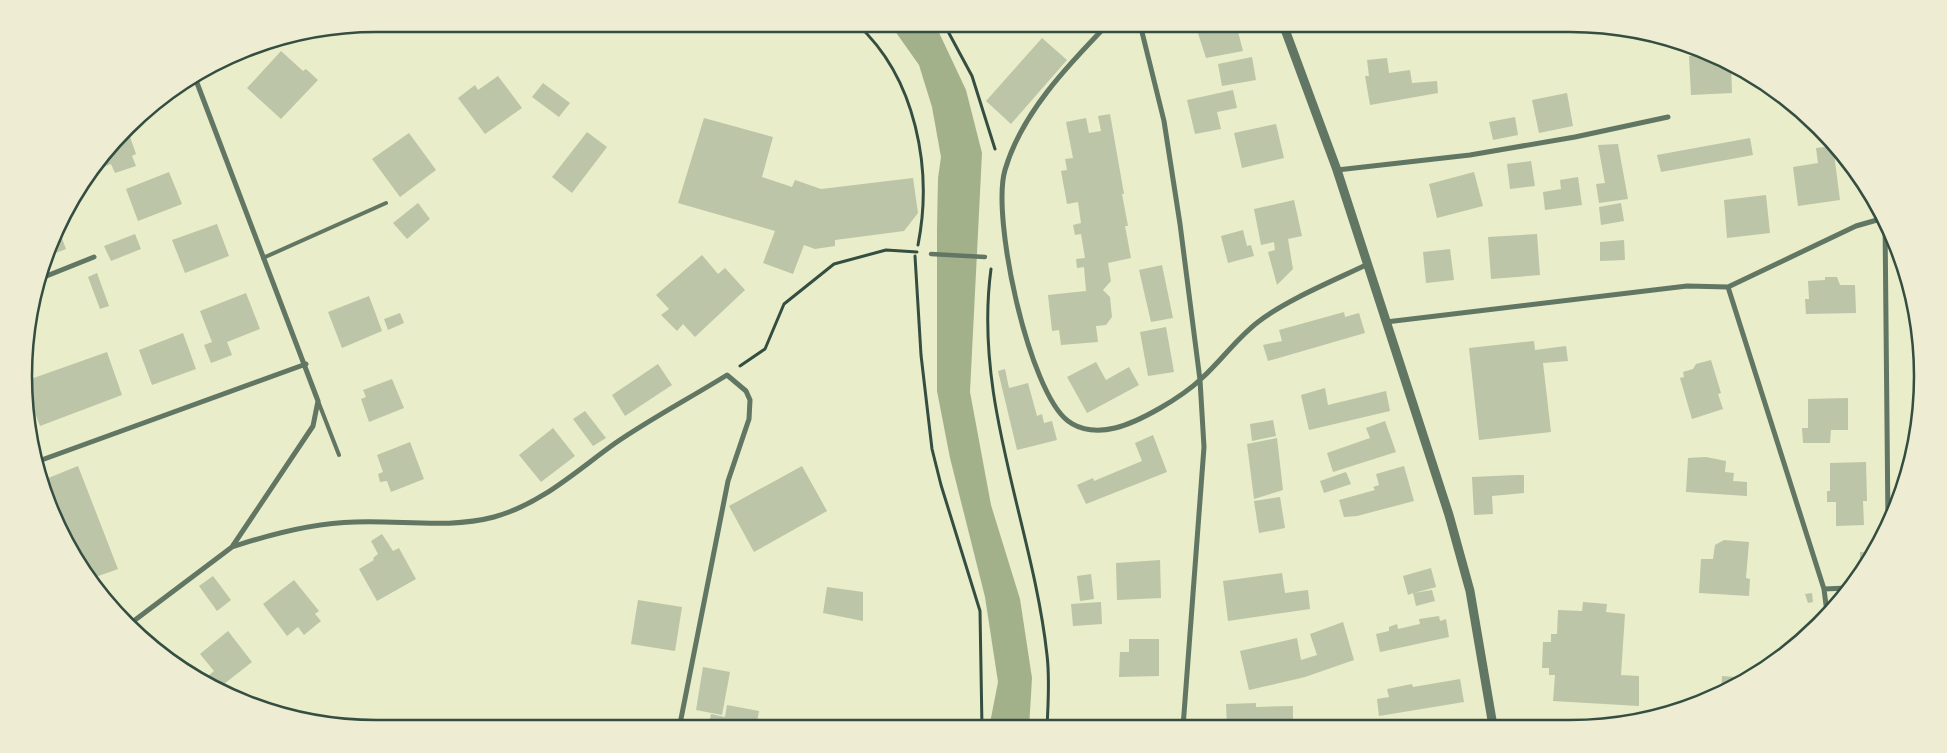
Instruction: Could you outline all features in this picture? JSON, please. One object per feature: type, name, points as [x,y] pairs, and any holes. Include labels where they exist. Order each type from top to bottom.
[{"type":"street","points":[[1101,32],[1033,111],[1017,140],[1004,171],[1002,205],[1004,231],[1015,299],[1023,328],[1049,393],[1067,420],[1077,427],[1092,430],[1114,428],[1139,419],[1200,380],[1258,322],[1301,297],[1368,264]]},
{"type":"street","points":[[1142,32],[1165,130],[1180,224],[1200,380],[1204,447],[1184,720]]},
{"type":"street","points":[[1286,32],[1337,170],[1449,515],[1470,591],[1492,720]]},
{"type":"street","points":[[135,621],[232,547],[313,426],[318,401],[306,364],[263,258],[197,83]]},
{"type":"street","points":[[1337,170],[1470,155],[1575,137],[1668,117]]},
{"type":"street","points":[[1386,322],[1687,286],[1728,287],[1856,226],[1877,221]]},
{"type":"street","points":[[1884,236],[1888,508]]},
{"type":"street","points":[[931,254],[985,257]]},
{"type":"street","points":[[48,275],[94,257]]},
{"type":"street","points":[[1728,287],[1824,589],[1826,606]]},
{"type":"street","points":[[43,460],[306,364]]},
{"type":"street","points":[[232,547],[273,534],[353,522],[447,523],[476,521],[506,513],[537,500],[615,444],[727,375],[746,391],[750,400],[749,419],[728,481],[681,720]]},
{"type":"street","points":[[1824,589],[1841,588]]},
{"type":"lane","points":[[263,258],[386,203]]},
{"type":"lane","points":[[318,401],[339,455]]},
{"type":"path","points":[[866,32],[896,75],[908,99],[924,175],[923,212],[917,252],[914,258],[921,355],[932,449],[941,485],[980,611],[982,720]]},
{"type":"path","points":[[948,32],[972,76],[993,145],[1004,171]]},
{"type":"path","points":[[727,375],[765,349],[784,304],[834,264],[886,250],[931,254]]},
{"type":"path","points":[[991,267],[987,295],[992,385],[1033,576],[1047,656],[1047,720]]},
{"type":"shaded area","points":[[896,32],[939,32],[966,90],[982,153],[970,392],[991,505],[1020,599],[1032,678],[1029,720],[991,720],[998,682],[985,597],[950,458],[937,391],[937,229],[938,178],[941,157],[932,107],[919,65]]},
{"type":"building","points":[[1198,32],[1238,32],[1243,51],[1206,58]]},
{"type":"building","points":[[1042,38],[1067,60],[1011,124],[986,101]]},
{"type":"building","points":[[281,51],[303,71],[306,69],[318,80],[281,119],[247,88]]},
{"type":"building","points":[[1689,56],[1702,59],[1731,73],[1732,93],[1691,95]]},
{"type":"building","points":[[1252,57],[1256,80],[1222,86],[1218,64]]},
{"type":"building","points":[[1387,58],[1389,73],[1410,70],[1412,83],[1437,81],[1438,93],[1370,105],[1365,76],[1369,76],[1367,60]]},
{"type":"building","points":[[498,76],[522,108],[485,134],[458,98],[475,85],[478,90]]},
{"type":"building","points":[[543,83],[570,103],[559,117],[532,97]]},
{"type":"building","points":[[1233,90],[1237,108],[1217,112],[1221,129],[1195,134],[1187,100]]},
{"type":"building","points":[[1567,93],[1573,126],[1539,133],[1532,100]]},
{"type":"building","points":[[1110,114],[1124,194],[1122,194],[1128,226],[1125,226],[1131,258],[1108,263],[1111,281],[1103,290],[1110,297],[1112,317],[1106,325],[1096,326],[1098,342],[1061,345],[1059,330],[1052,331],[1048,295],[1086,291],[1084,267],[1077,268],[1076,259],[1085,258],[1081,234],[1075,235],[1073,225],[1081,223],[1078,202],[1067,204],[1061,171],[1067,170],[1065,159],[1073,158],[1066,122],[1086,118],[1089,133],[1101,131],[1098,116]]},
{"type":"building","points":[[1515,117],[1518,135],[1493,140],[1489,122]]},
{"type":"building","points":[[704,118],[773,137],[762,177],[792,187],[795,180],[821,189],[913,178],[918,213],[904,231],[835,240],[835,246],[815,249],[804,245],[793,274],[763,263],[775,231],[678,203]]},
{"type":"building","points":[[1276,124],[1284,158],[1242,168],[1234,133]]},
{"type":"building","points":[[587,132],[607,147],[572,193],[552,177]]},
{"type":"building","points":[[409,133],[436,170],[400,197],[372,159]]},
{"type":"building","points":[[130,136],[136,154],[132,156],[136,166],[115,173],[111,164],[105,166]]},
{"type":"building","points":[[1750,138],[1753,155],[1661,172],[1657,155]]},
{"type":"building","points":[[1618,144],[1628,199],[1599,203],[1596,184],[1605,183],[1598,145]]},
{"type":"building","points":[[1826,147],[1834,157],[1840,200],[1798,206],[1793,167],[1818,163],[1816,148]]},
{"type":"building","points":[[1531,161],[1535,186],[1510,189],[1507,164]]},
{"type":"building","points":[[169,172],[182,204],[138,221],[126,189]]},
{"type":"building","points":[[1474,172],[1483,206],[1437,218],[1429,184]]},
{"type":"building","points":[[1578,177],[1582,205],[1545,210],[1543,192],[1561,189],[1560,180]]},
{"type":"building","points":[[1766,195],[1770,233],[1727,238],[1724,200]]},
{"type":"building","points":[[1294,200],[1302,236],[1288,239],[1293,269],[1277,285],[1268,252],[1275,250],[1274,242],[1261,245],[1254,209]]},
{"type":"building","points":[[418,203],[430,219],[407,239],[393,223]]},
{"type":"building","points":[[1621,203],[1624,221],[1601,225],[1599,207]]},
{"type":"building","points":[[217,224],[229,256],[185,273],[172,240]]},
{"type":"building","points":[[1243,230],[1247,246],[1251,245],[1254,256],[1228,263],[1221,236]]},
{"type":"building","points":[[135,234],[141,249],[111,261],[104,246]]},
{"type":"building","points":[[1537,234],[1540,275],[1491,279],[1488,237]]},
{"type":"building","points":[[62,238],[66,249],[56,253]]},
{"type":"building","points":[[1624,240],[1625,260],[1600,261],[1600,242]]},
{"type":"building","points":[[1450,249],[1454,280],[1426,283],[1423,252]]},
{"type":"building","points":[[702,255],[718,274],[725,268],[745,290],[695,337],[683,324],[677,331],[661,315],[669,309],[656,295]]},
{"type":"building","points":[[1162,265],[1173,318],[1151,322],[1139,270]]},
{"type":"building","points":[[97,273],[109,306],[100,309],[88,277]]},
{"type":"building","points":[[1825,277],[1837,277],[1840,285],[1855,285],[1856,313],[1806,314],[1805,299],[1809,299],[1808,281],[1825,280]]},
{"type":"building","points":[[246,293],[260,329],[227,342],[232,355],[211,363],[204,345],[212,342],[200,311]]},
{"type":"building","points":[[369,296],[382,331],[342,348],[328,312]]},
{"type":"building","points":[[1344,312],[1345,317],[1359,313],[1365,333],[1268,361],[1263,345],[1282,341],[1279,330]]},
{"type":"building","points":[[400,313],[404,323],[388,330],[384,319]]},
{"type":"building","points":[[1166,327],[1174,372],[1148,376],[1140,332]]},
{"type":"building","points":[[183,333],[196,369],[152,385],[139,350]]},
{"type":"building","points":[[1534,341],[1535,350],[1566,346],[1568,361],[1543,363],[1551,432],[1479,440],[1469,348]]},
{"type":"building","points":[[107,352],[122,395],[40,426],[34,410],[32,379]]},
{"type":"building","points":[[1711,360],[1721,393],[1718,394],[1723,409],[1692,419],[1680,378],[1684,377],[1683,372],[1693,369],[1696,364]]},
{"type":"building","points":[[1096,362],[1106,380],[1129,367],[1139,385],[1087,413],[1067,377]]},
{"type":"building","points":[[658,364],[672,385],[625,416],[612,395]]},
{"type":"building","points":[[1005,369],[1009,388],[1028,383],[1037,416],[1042,414],[1044,423],[1052,421],[1057,440],[1017,450],[998,371]]},
{"type":"building","points":[[392,379],[404,408],[369,422],[361,399],[366,397],[363,390]]},
{"type":"building","points":[[1325,388],[1328,405],[1386,391],[1390,411],[1309,430],[1301,395]]},
{"type":"building","points":[[1848,398],[1848,430],[1831,430],[1830,443],[1803,443],[1802,428],[1808,428],[1808,399]]},
{"type":"building","points":[[585,411],[606,438],[593,446],[573,419]]},
{"type":"building","points":[[1273,420],[1276,436],[1252,441],[1250,424]]},
{"type":"building","points":[[1385,421],[1396,452],[1333,472],[1327,453],[1370,438],[1366,428]]},
{"type":"building","points":[[553,428],[575,456],[541,482],[519,455]]},
{"type":"building","points":[[1153,435],[1167,472],[1086,504],[1077,485],[1093,478],[1094,481],[1142,461],[1135,443]]},
{"type":"building","points":[[1277,438],[1283,490],[1254,499],[1247,444]]},
{"type":"building","points":[[410,442],[424,479],[391,492],[387,481],[380,482],[378,474],[383,472],[377,455]]},
{"type":"building","points":[[1706,457],[1726,461],[1725,472],[1734,473],[1733,481],[1747,482],[1747,496],[1686,492],[1688,458]]},
{"type":"building","points":[[1866,462],[1867,501],[1863,501],[1864,525],[1836,526],[1836,502],[1827,502],[1827,491],[1830,491],[1830,463]]},
{"type":"building","points":[[78,466],[118,569],[97,577],[90,568],[68,529],[48,478]]},
{"type":"building","points":[[802,466],[827,511],[754,552],[729,506]]},
{"type":"building","points":[[1404,466],[1414,501],[1357,516],[1344,517],[1339,500],[1375,490],[1373,487],[1379,485],[1376,474]]},
{"type":"building","points":[[1346,472],[1351,484],[1324,493],[1320,481]]},
{"type":"building","points":[[1524,475],[1524,493],[1492,496],[1493,514],[1474,515],[1472,477]]},
{"type":"building","points":[[1280,497],[1285,528],[1259,533],[1254,501]]},
{"type":"building","points":[[382,534],[393,551],[399,548],[416,579],[377,601],[359,569],[374,560],[373,558],[378,554],[371,541]]},
{"type":"building","points":[[1724,540],[1749,542],[1746,578],[1750,579],[1749,596],[1699,593],[1701,559],[1713,559],[1715,545]]},
{"type":"building","points":[[1860,552],[1866,552],[1860,563]]},
{"type":"building","points":[[1160,560],[1161,598],[1117,600],[1116,563]]},
{"type":"building","points":[[1431,568],[1436,587],[1414,593],[1432,590],[1435,601],[1416,606],[1413,593],[1408,595],[1403,576]]},
{"type":"building","points":[[1282,573],[1285,593],[1308,590],[1310,609],[1228,621],[1223,581]]},
{"type":"building","points":[[1091,574],[1094,599],[1080,601],[1077,576]]},
{"type":"building","points":[[213,576],[231,600],[217,611],[199,586]]},
{"type":"building","points":[[294,580],[319,611],[315,614],[321,621],[304,635],[298,627],[287,636],[263,604]]},
{"type":"building","points":[[827,587],[863,592],[863,621],[823,613]]},
{"type":"building","points":[[1812,593],[1813,602],[1808,603],[1805,594]]},
{"type":"building","points":[[638,600],[682,607],[675,651],[631,644]]},
{"type":"building","points":[[1101,602],[1102,624],[1073,626],[1071,604]]},
{"type":"building","points":[[1583,602],[1607,604],[1606,612],[1625,614],[1621,675],[1639,676],[1639,706],[1553,701],[1555,675],[1549,675],[1549,668],[1542,668],[1543,642],[1551,642],[1551,634],[1557,634],[1558,610],[1582,611]]},
{"type":"building","points":[[1439,616],[1440,621],[1446,619],[1449,637],[1380,652],[1376,634],[1389,631],[1389,627],[1397,624],[1398,629],[1420,624],[1419,619]]},
{"type":"building","points":[[1343,622],[1354,660],[1305,677],[1249,690],[1240,651],[1297,638],[1301,660],[1317,655],[1310,634]]},
{"type":"building","points":[[228,631],[252,662],[224,684],[226,686],[208,676],[214,671],[200,654]]},
{"type":"building","points":[[1129,639],[1159,639],[1159,676],[1119,677],[1120,652],[1129,652]]},
{"type":"building","points":[[703,667],[730,672],[722,715],[696,710]]},
{"type":"building","points":[[1742,674],[1721,686],[1722,676],[1736,677]]},
{"type":"building","points":[[1460,679],[1464,702],[1379,716],[1377,699],[1389,697],[1387,689],[1412,684],[1413,687]]},
{"type":"building","points":[[1256,703],[1256,707],[1293,706],[1293,720],[1227,720],[1226,704]]},
{"type":"building","points":[[727,705],[759,711],[757,720],[710,720],[711,714],[725,717]]},
{"type":"building","points":[[1102,719],[1152,719],[1152,720]]}]
